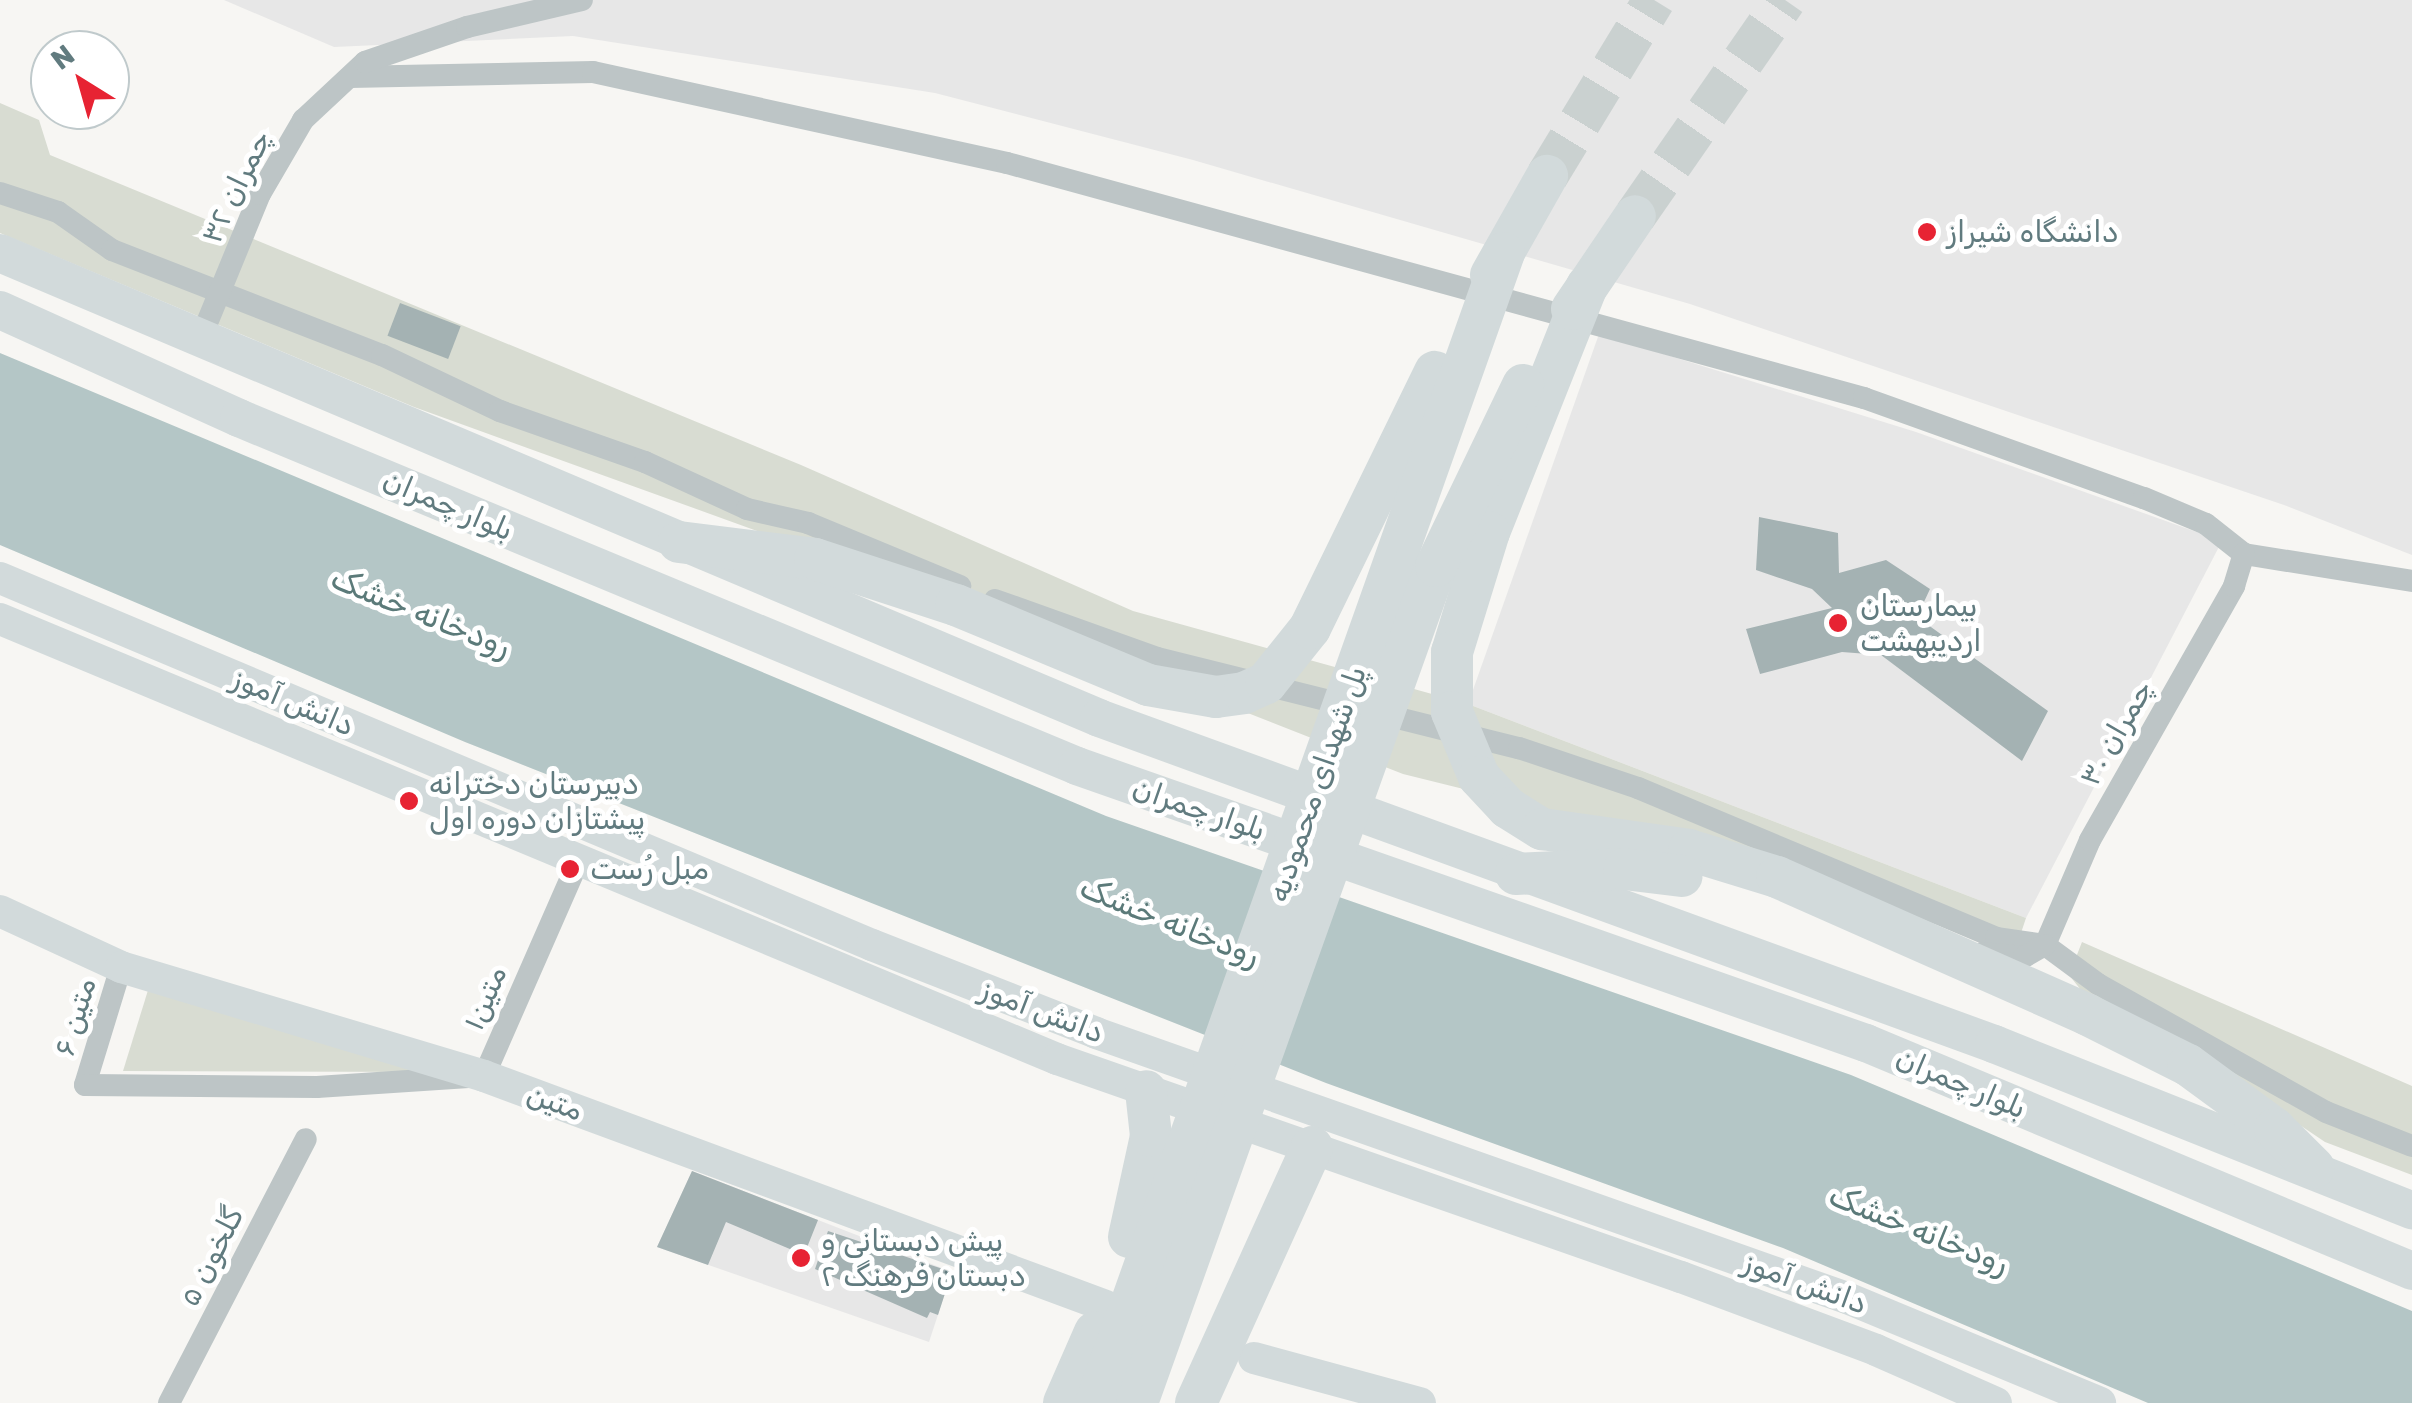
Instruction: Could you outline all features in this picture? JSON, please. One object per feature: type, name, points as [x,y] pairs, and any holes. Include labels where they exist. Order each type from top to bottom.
[{"type":"highway","points":[[679,542],[815,559],[956,605],[1148,685],[1216,697],[1244,694],[1266,684],[1310,628],[1437,368],[1547,176]]},
{"type":"highway","points":[[1634,216],[1587,286],[1490,532],[1452,652],[1450,692],[1458,736],[1479,777],[1524,819],[1578,834],[1689,850],[1826,896],[2142,1040],[2275,1129],[2314,1168]]},
{"type":"highway","name":"پل شهدای محمودیه","points":[[1122,1389],[1504,254]]},
{"type":"highway","name":"پل شهدای محمودیه","points":[[1122,1389],[1436,566],[1528,375],[1587,286]]},
{"type":"highway","points":[[1516,874],[1624,868],[1826,896]]},
{"type":"highway","points":[[1064,1403],[1145,1186],[1152,1136],[1146,1091]]},
{"type":"highway","points":[[1196,1403],[1312,1146]]},
{"type":"highway","points":[[1102,1294],[1140,1249],[1190,1233],[1220,1247],[1232,1263],[1238,1316]]},
{"type":"main road","name":"بلوار چمران","points":[[0,253],[1098,718],[1516,874],[1994,1044],[2412,1210]]},
{"type":"main road","name":"بلوار چمران","points":[[0,310],[239,418],[1077,766],[1866,1043],[2412,1271]]},
{"type":"main road","name":"دانش آموز","points":[[0,578],[958,978],[1847,1298],[2100,1403]]},
{"type":"main road","name":"دانش آموز","points":[[0,620],[578,862],[1146,1091],[1312,1146],[1876,1350],[1996,1403]]},
{"type":"main road","name":"متین","points":[[0,911],[122,967],[484,1076],[1102,1294]]},
{"type":"main road","points":[[1254,1358],[1420,1403]]},
{"type":"street","name":"۳۲ چمران","points":[[200,340],[260,194],[303,120],[365,62],[467,27],[582,0]]},
{"type":"street","points":[[350,77],[593,72],[1007,163],[1864,398],[2144,498],[2206,524],[2244,554],[2412,581]]},
{"type":"street","points":[[0,193],[58,212],[112,250],[220,290],[747,510],[808,522],[1139,652],[1520,748],[1858,875],[1996,938],[2045,945],[2098,984],[2326,1112],[2412,1146]]},
{"type":"street","name":"۳۰ چمران","points":[[2045,945],[2090,840],[2234,586],[2244,554]]},
{"type":"street","name":"متین۱","points":[[484,1076],[578,862]]},
{"type":"street","points":[[1872,915],[1997,957],[2024,956],[2045,945]]},
{"type":"street","points":[[2045,945],[2060,990],[2142,1040]]},
{"type":"street","name":"۶ متین","points":[[122,967],[85,1084],[317,1087],[484,1076]]},
{"type":"street","name":"۵ گلخون","points":[[169,1403],[306,1139]]},
{"type":"street","points":[[1064,1357],[1102,1294]]},
{"type":"shaded area","name":"دانشگاه شیراز","points":[[224,0],[2412,0],[2412,555],[2284,505],[1690,304],[1193,160],[935,93],[573,36],[334,47]]},
{"type":"shaded area","points":[[0,103],[30,116],[30,130],[42,130],[50,155],[801,465],[1133,611],[1468,704],[2026,918],[2016,948],[1569,815],[1403,774],[1095,653],[414,407],[0,233]]},
{"type":"shaded area","name":"بیمارستان اردیبهشت","points":[[1599,334],[1916,432],[2222,541],[2026,918],[1468,704]]},
{"type":"shaded area","points":[[2082,942],[2412,1086],[2412,1175],[2325,1142],[2199,1057],[2085,995],[2069,975]]},
{"type":"shaded area","points":[[149,987],[444,1072],[123,1071]]},
{"type":"shaded area","name":"پیش دبستانی و دبستان فرهنگ ۲","points":[[692,1171],[952,1272],[929,1342],[657,1247]]},
{"type":"water","name":"رودخانه خشک","points":[[0,353],[1106,816],[1851,1075],[2412,1311],[2412,1403],[2148,1403],[1783,1248],[1326,1083],[465,742],[0,545]]},
{"type":"building","points":[[400,303],[461,326],[448,359],[387,336]]},
{"type":"building","points":[[1759,517],[1838,533],[1839,573],[1886,560],[1930,589],[1917,617],[2048,711],[2022,761],[1881,655],[1842,652],[1760,674],[1746,629],[1832,608],[1812,589],[1756,570]]},
{"type":"building","points":[[692,1171],[818,1220],[804,1255],[726,1222],[708,1265],[657,1247]]},
{"type":"building","points":[[828,1231],[952,1272],[938,1315],[930,1312],[927,1318],[815,1269]]},
{"type":"tunnel","points":[[1547,176],[1654,0]]},
{"type":"tunnel","points":[[1635,216],[1785,0]]},
{"type":"place","name":"دانشگاه شیراز","points":[[1927,232]]},
{"type":"place","name":"بیمارستان اردیبهشت","points":[[1838,623]]},
{"type":"place","name":"دبیرستان دخترانه پیشتازان دوره اول","points":[[409,801]]},
{"type":"place","name":"مبل رُست","points":[[570,869]]},
{"type":"place","name":"پیش دبستانی و دبستان فرهنگ ۲","points":[[801,1258]]}]
